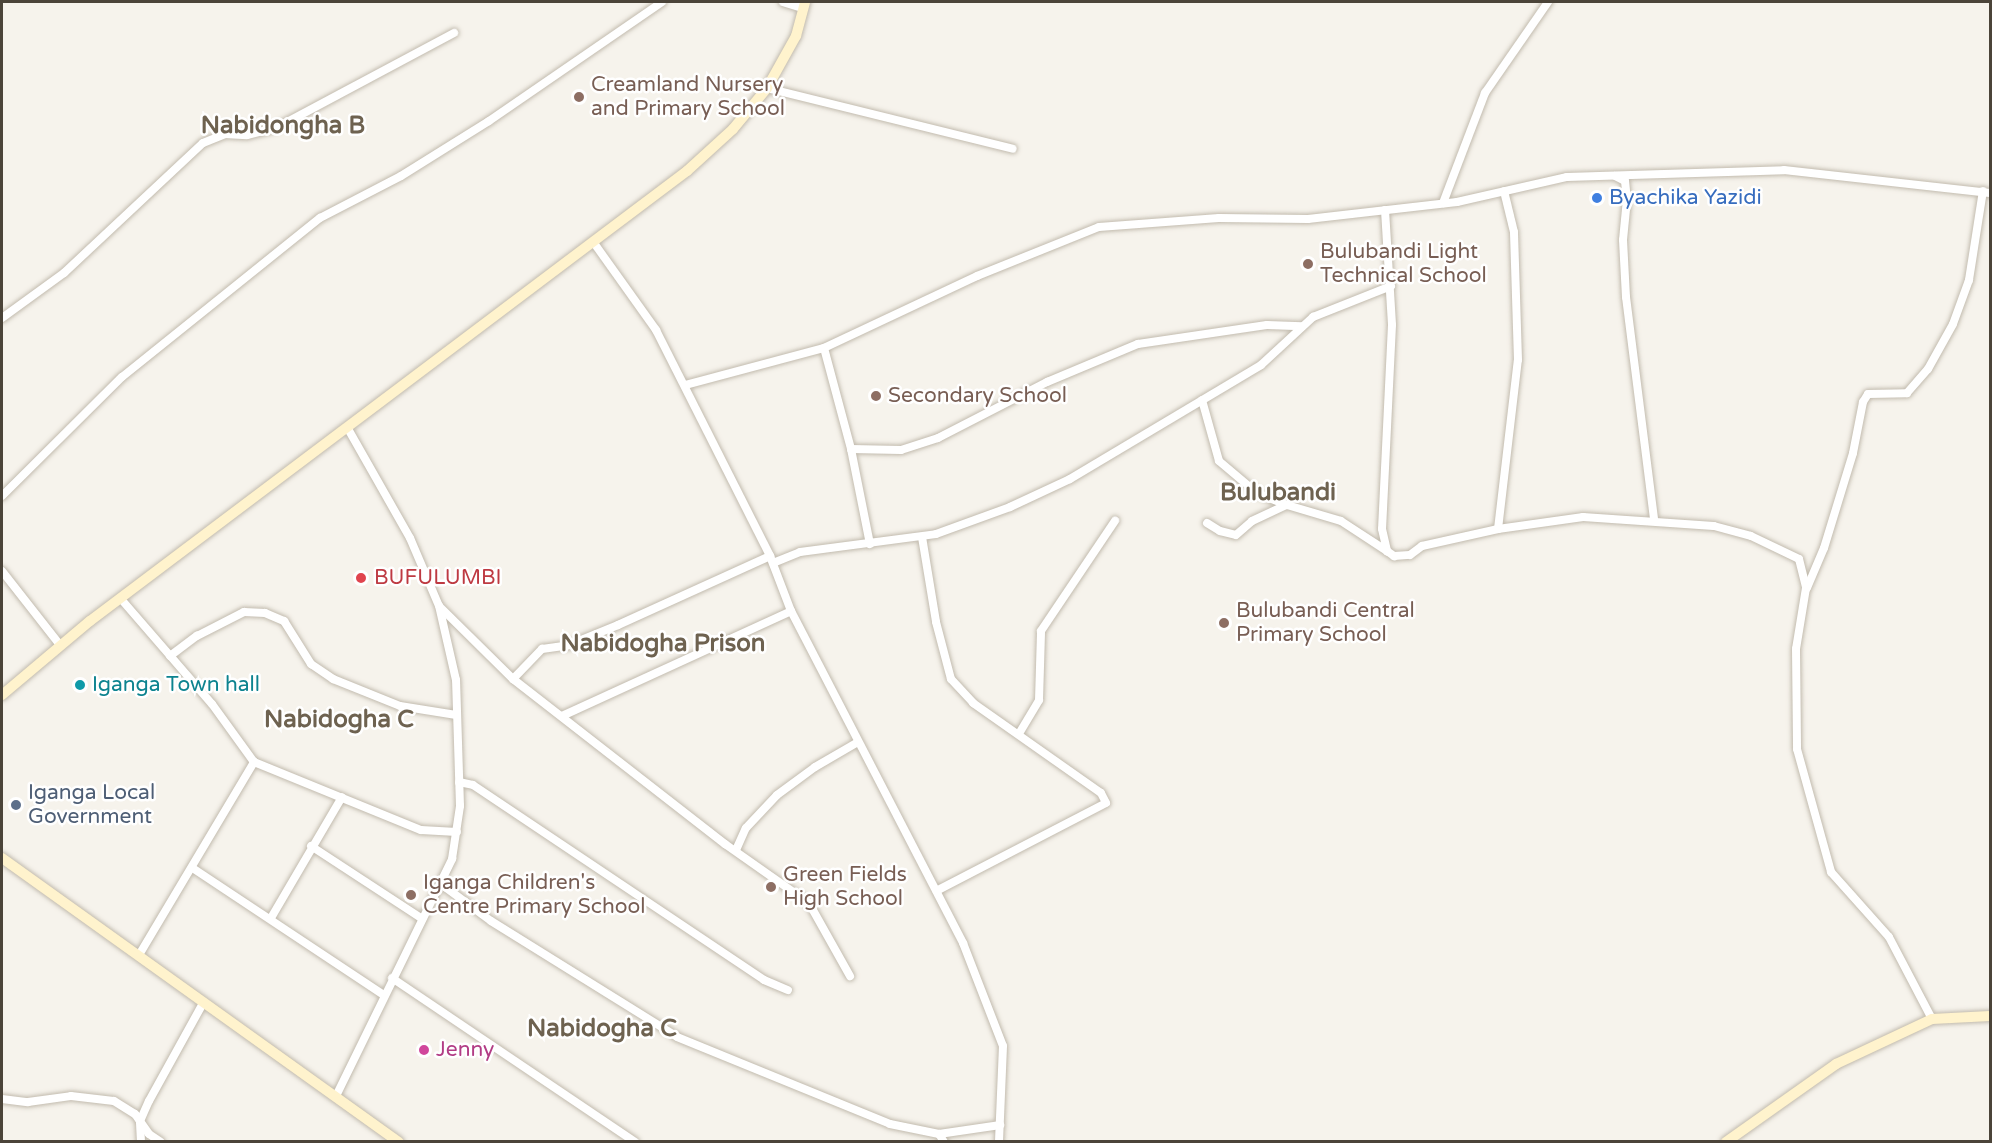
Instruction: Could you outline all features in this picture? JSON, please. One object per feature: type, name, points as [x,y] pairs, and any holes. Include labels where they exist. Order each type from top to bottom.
[{"type":"main road","points":[[2,695],[60,645],[687,171],[733,129],[767,88],[796,36],[804,5]]},
{"type":"main road","points":[[2,858],[203,1003],[337,1094],[399,1142]]},
{"type":"main road","points":[[1726,1142],[1836,1064],[1932,1019],[1990,1016]]},
{"type":"street","points":[[2,496],[122,377],[320,218],[401,176],[489,122],[662,2]]},
{"type":"street","points":[[783,2],[804,5]]},
{"type":"street","points":[[1443,203],[1485,93],[1501,65],[1515,51],[1548,2]]},
{"type":"street","points":[[2,318],[64,273],[203,143],[225,134],[247,135],[276,128],[454,33]]},
{"type":"street","points":[[767,88],[1012,149]]},
{"type":"street","points":[[685,385],[824,348],[977,276],[1099,228],[1219,218],[1308,219],[1443,203],[1567,177],[1784,170],[1987,192],[1969,280],[1953,324],[1928,369],[1906,393],[1868,394],[1863,402],[1853,453],[1831,527],[1806,588],[1796,649],[1797,749],[1831,872],[1888,937],[1932,1019]]},
{"type":"street","points":[[1613,176],[1624,182],[1627,198],[1623,240],[1626,297],[1654,520]]},
{"type":"street","points":[[1498,529],[1518,360],[1514,232],[1504,191]]},
{"type":"street","points":[[1384,210],[1392,286],[1382,529],[1387,551]]},
{"type":"street","points":[[594,243],[656,330],[685,385],[771,560],[791,611],[936,891],[985,995],[1003,1046],[999,1142]]},
{"type":"street","points":[[513,679],[542,649],[569,645],[618,626],[771,560],[800,552],[922,537],[1010,507],[1070,479],[1260,365],[1302,326],[1320,313],[1392,286]]},
{"type":"street","points":[[851,449],[901,450],[938,438],[1047,382],[1138,344],[1267,325],[1302,326]]},
{"type":"street","points":[[824,348],[851,449],[870,544]]},
{"type":"street","points":[[1202,400],[1219,461],[1257,493],[1287,506],[1341,521],[1394,556],[1410,555],[1422,546],[1498,529],[1583,517],[1654,520],[1714,526],[1784,549],[1804,567],[1806,588]]},
{"type":"street","points":[[337,1094],[421,918],[441,884],[452,859],[457,832],[459,782],[456,680],[439,606],[410,538],[348,429]]},
{"type":"street","points":[[1207,523],[1236,535],[1252,521],[1287,506]]},
{"type":"street","points":[[1020,732],[1039,700],[1041,631],[1114,520]]},
{"type":"street","points":[[922,537],[936,622],[951,679],[973,703],[1020,732],[1101,793],[1106,803],[936,891]]},
{"type":"street","points":[[2,570],[60,645]]},
{"type":"street","points":[[121,599],[212,704],[254,762],[342,796],[421,831],[457,832]]},
{"type":"street","points":[[439,606],[513,679],[809,903],[850,976]]},
{"type":"street","points":[[562,716],[791,611]]},
{"type":"street","points":[[170,656],[197,636],[244,612],[265,613],[284,621],[311,664],[333,679],[400,706],[456,715]]},
{"type":"street","points":[[736,850],[746,828],[777,795],[815,767],[858,742]]},
{"type":"street","points":[[139,956],[194,868],[254,762]]},
{"type":"street","points":[[459,782],[473,785],[764,980],[788,990]]},
{"type":"street","points":[[271,918],[342,796]]},
{"type":"street","points":[[311,846],[421,918]]},
{"type":"street","points":[[194,868],[384,995]]},
{"type":"street","points":[[441,884],[491,921],[677,1037],[890,1124],[939,1134],[1000,1125]]},
{"type":"street","points":[[392,978],[635,1142]]},
{"type":"street","points":[[141,1142],[141,1121],[178,1043],[203,1003]]},
{"type":"street","points":[[2,1099],[114,1101],[141,1121],[161,1142]]},
{"type":"street","points":[[939,1134],[945,1142]]},
{"type":"place","name":"Creamland Nursery and Primary School","points":[[579,97]]},
{"type":"place","name":"Byachika Yazidi","points":[[1597,198]]},
{"type":"place","name":"Bulubandi Light Technical School","points":[[1308,264]]},
{"type":"place","name":"Secondary School","points":[[876,396]]},
{"type":"place","name":"BUFULUMBI","points":[[361,578]]},
{"type":"place","name":"Bulubandi Central Primary School","points":[[1224,623]]},
{"type":"place","name":"Iganga Town hall","points":[[80,685]]},
{"type":"place","name":"Iganga Local Government","points":[[16,805]]},
{"type":"place","name":"Green Fields High School","points":[[771,887]]},
{"type":"place","name":"Iganga Children's Centre Primary School","points":[[411,895]]},
{"type":"place","name":"Jenny","points":[[424,1050]]},
{"type":"district","name":"Nabidongha B","points":[[283,126]]},
{"type":"district","name":"Bulubandi","points":[[1278,493]]},
{"type":"district","name":"Nabidogha Prison","points":[[663,644]]},
{"type":"district","name":"Nabidogha C","points":[[339,720]]},
{"type":"district","name":"Nabidogha C","points":[[602,1029]]}]
